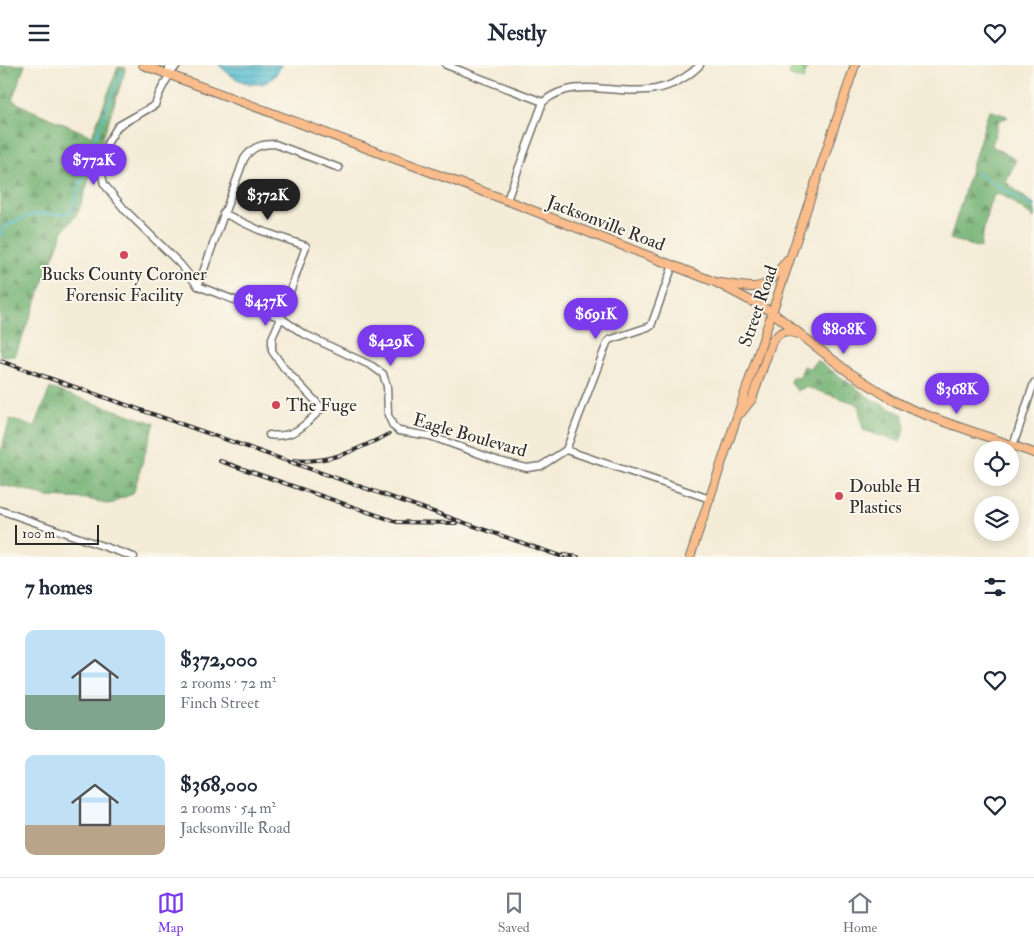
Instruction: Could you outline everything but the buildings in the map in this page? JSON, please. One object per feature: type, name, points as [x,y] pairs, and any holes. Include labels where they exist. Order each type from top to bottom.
[{"type":"main road","name":"Jacksonville Road","points":[[142,65],[507,200],[715,282],[772,312],[851,374],[913,410],[999,441]]},
{"type":"main road","name":"Street Road","points":[[690,557],[854,65]]},
{"type":"main road","points":[[715,282],[752,288],[765,285],[792,254]]},
{"type":"main road","points":[[737,419],[752,399],[772,341],[780,333],[786,331],[801,334]]},
{"type":"main road","name":"Jacksonville Road","points":[[1019,448],[1034,453]]},
{"type":"street","points":[[168,75],[169,65]]},
{"type":"street","points":[[177,65],[168,75],[155,105],[118,126],[108,142],[102,175],[104,185],[125,210],[174,258],[198,286]]},
{"type":"street","points":[[446,65],[543,103]]},
{"type":"street","points":[[650,83],[668,82],[684,77],[700,65]]},
{"type":"street","points":[[507,200],[543,103],[552,88]]},
{"type":"street","points":[[198,286],[223,213],[244,159],[251,149],[264,144],[275,144],[339,168]]},
{"type":"street","points":[[223,213],[259,230],[306,246],[272,342],[272,351],[284,368],[322,408],[297,431],[284,436],[269,435]]},
{"type":"street","points":[[673,265],[651,326],[609,340],[606,343],[566,450],[710,499]]},
{"type":"street","name":"Eagle Boulevard","points":[[198,286],[281,319],[302,333],[372,366],[383,374],[387,386],[388,415],[393,426],[400,431],[430,436],[527,469],[540,466],[566,450]]},
{"type":"street","points":[[1015,441],[1034,383]]},
{"type":"street","points":[[0,510],[134,557]]},
{"type":"green space","points":[[0,65],[25,65],[12,100],[92,136],[118,67],[126,68],[78,213],[63,231],[15,356],[0,356]]},
{"type":"green space","points":[[792,65],[808,65],[803,80],[789,75]]},
{"type":"green space","points":[[989,110],[1007,116],[1007,118],[999,120],[992,146],[1016,160],[1006,182],[1034,205],[1034,218],[1004,196],[995,194],[989,205],[980,248],[950,239]]},
{"type":"green space","points":[[817,360],[873,400],[904,415],[905,431],[900,442],[863,430],[858,404],[806,387],[797,391],[790,381],[793,376],[799,378],[804,366],[811,369]]},
{"type":"green space","points":[[50,388],[154,423],[133,494],[114,503],[106,504],[88,499],[46,497],[30,491],[0,485],[0,454],[10,419],[35,427]]},
{"type":"water","points":[[219,65],[281,65],[276,75],[269,81],[261,84],[252,84],[235,78]]},
{"type":"waterway","points":[[0,235],[3,232],[3,227],[27,216],[71,212],[96,136],[122,71]]},
{"type":"waterway","points":[[976,173],[1034,208]]},
{"type":"railway","points":[[0,361],[563,557]]},
{"type":"railway","points":[[294,460],[320,460],[343,454],[389,434]]},
{"type":"railway","points":[[220,461],[397,522],[456,523]]},
{"type":"railway","points":[[563,555],[578,557]]},
{"type":"place","name":"Bucks County Coroner Forensic Facility","points":[[124,255]]},
{"type":"place","name":"The Fuge","points":[[276,405]]},
{"type":"place","name":"Double H Plastics","points":[[839,496]]}]
